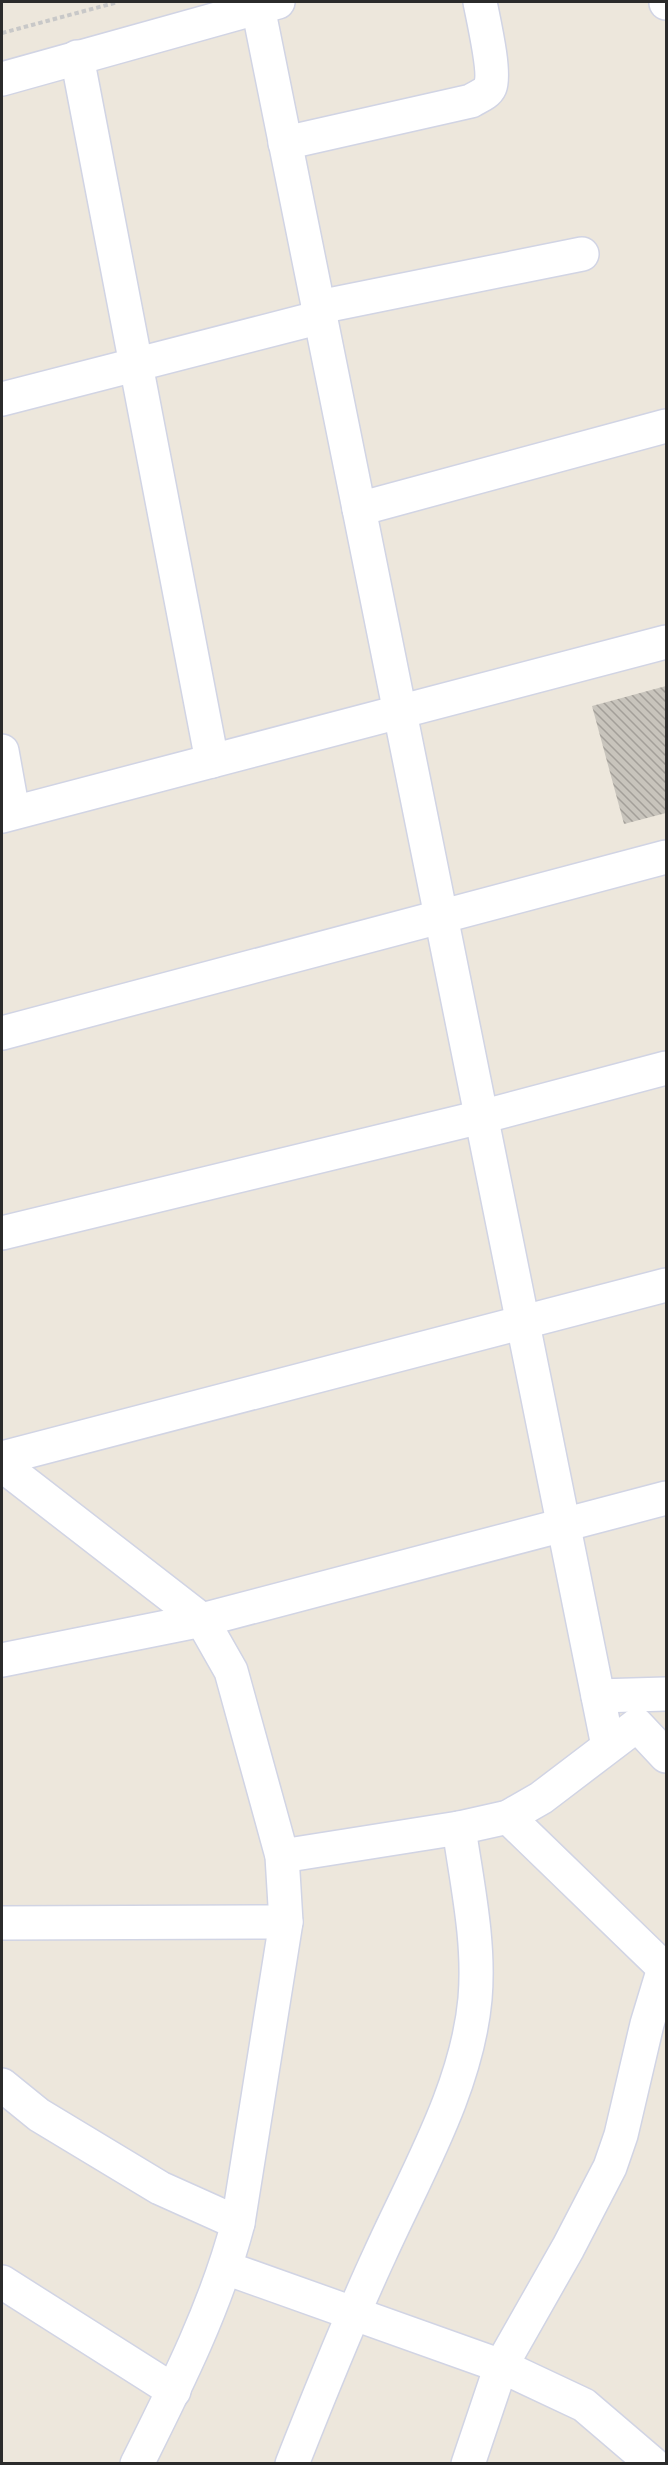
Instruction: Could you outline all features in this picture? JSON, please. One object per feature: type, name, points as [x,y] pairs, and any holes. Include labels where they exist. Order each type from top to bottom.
[{"type":"street","points":[[285,143],[471,101],[483,95],[490,87],[492,72],[480,2]]},
{"type":"street","points":[[2,79],[268,4],[285,143],[608,1746]]},
{"type":"street","points":[[77,57],[212,761]]},
{"type":"street","points":[[2,399],[136,365],[320,312],[582,254]]},
{"type":"street","points":[[359,509],[666,426]]},
{"type":"street","points":[[2,750],[7,814],[666,642]]},
{"type":"street","points":[[2,1033],[666,857]]},
{"type":"street","points":[[2,1233],[481,1117],[666,1068]]},
{"type":"street","points":[[2,1458],[666,1285]]},
{"type":"street","points":[[2,1465],[202,1620],[231,1671],[282,1856],[285,1922],[238,2223],[226,2268],[174,2391],[137,2463]]},
{"type":"street","points":[[2,1660],[202,1620],[666,1498]]},
{"type":"street","points":[[598,1696],[666,1694]]},
{"type":"street","points":[[282,1856],[459,1828],[508,1817],[541,1798],[637,1725],[666,1756]]},
{"type":"street","points":[[468,2463],[501,2366],[568,2248],[609,2167],[621,2135],[647,2024],[665,1969],[508,1817]]},
{"type":"street","points":[[292,2463],[352,2314],[449,2102],[470,2035],[475,1999],[476,1963],[459,1828]]},
{"type":"street","points":[[2,1923],[285,1922]]},
{"type":"street","points":[[2,2085],[39,2115],[160,2188],[238,2223]]},
{"type":"street","points":[[226,2268],[501,2366],[584,2405],[653,2463]]},
{"type":"street","points":[[2,2282],[174,2391]]},
{"type":"path","points":[[2,33],[118,2]]},
{"type":"building","points":[[666,686],[666,813],[624,824],[592,706]]}]
